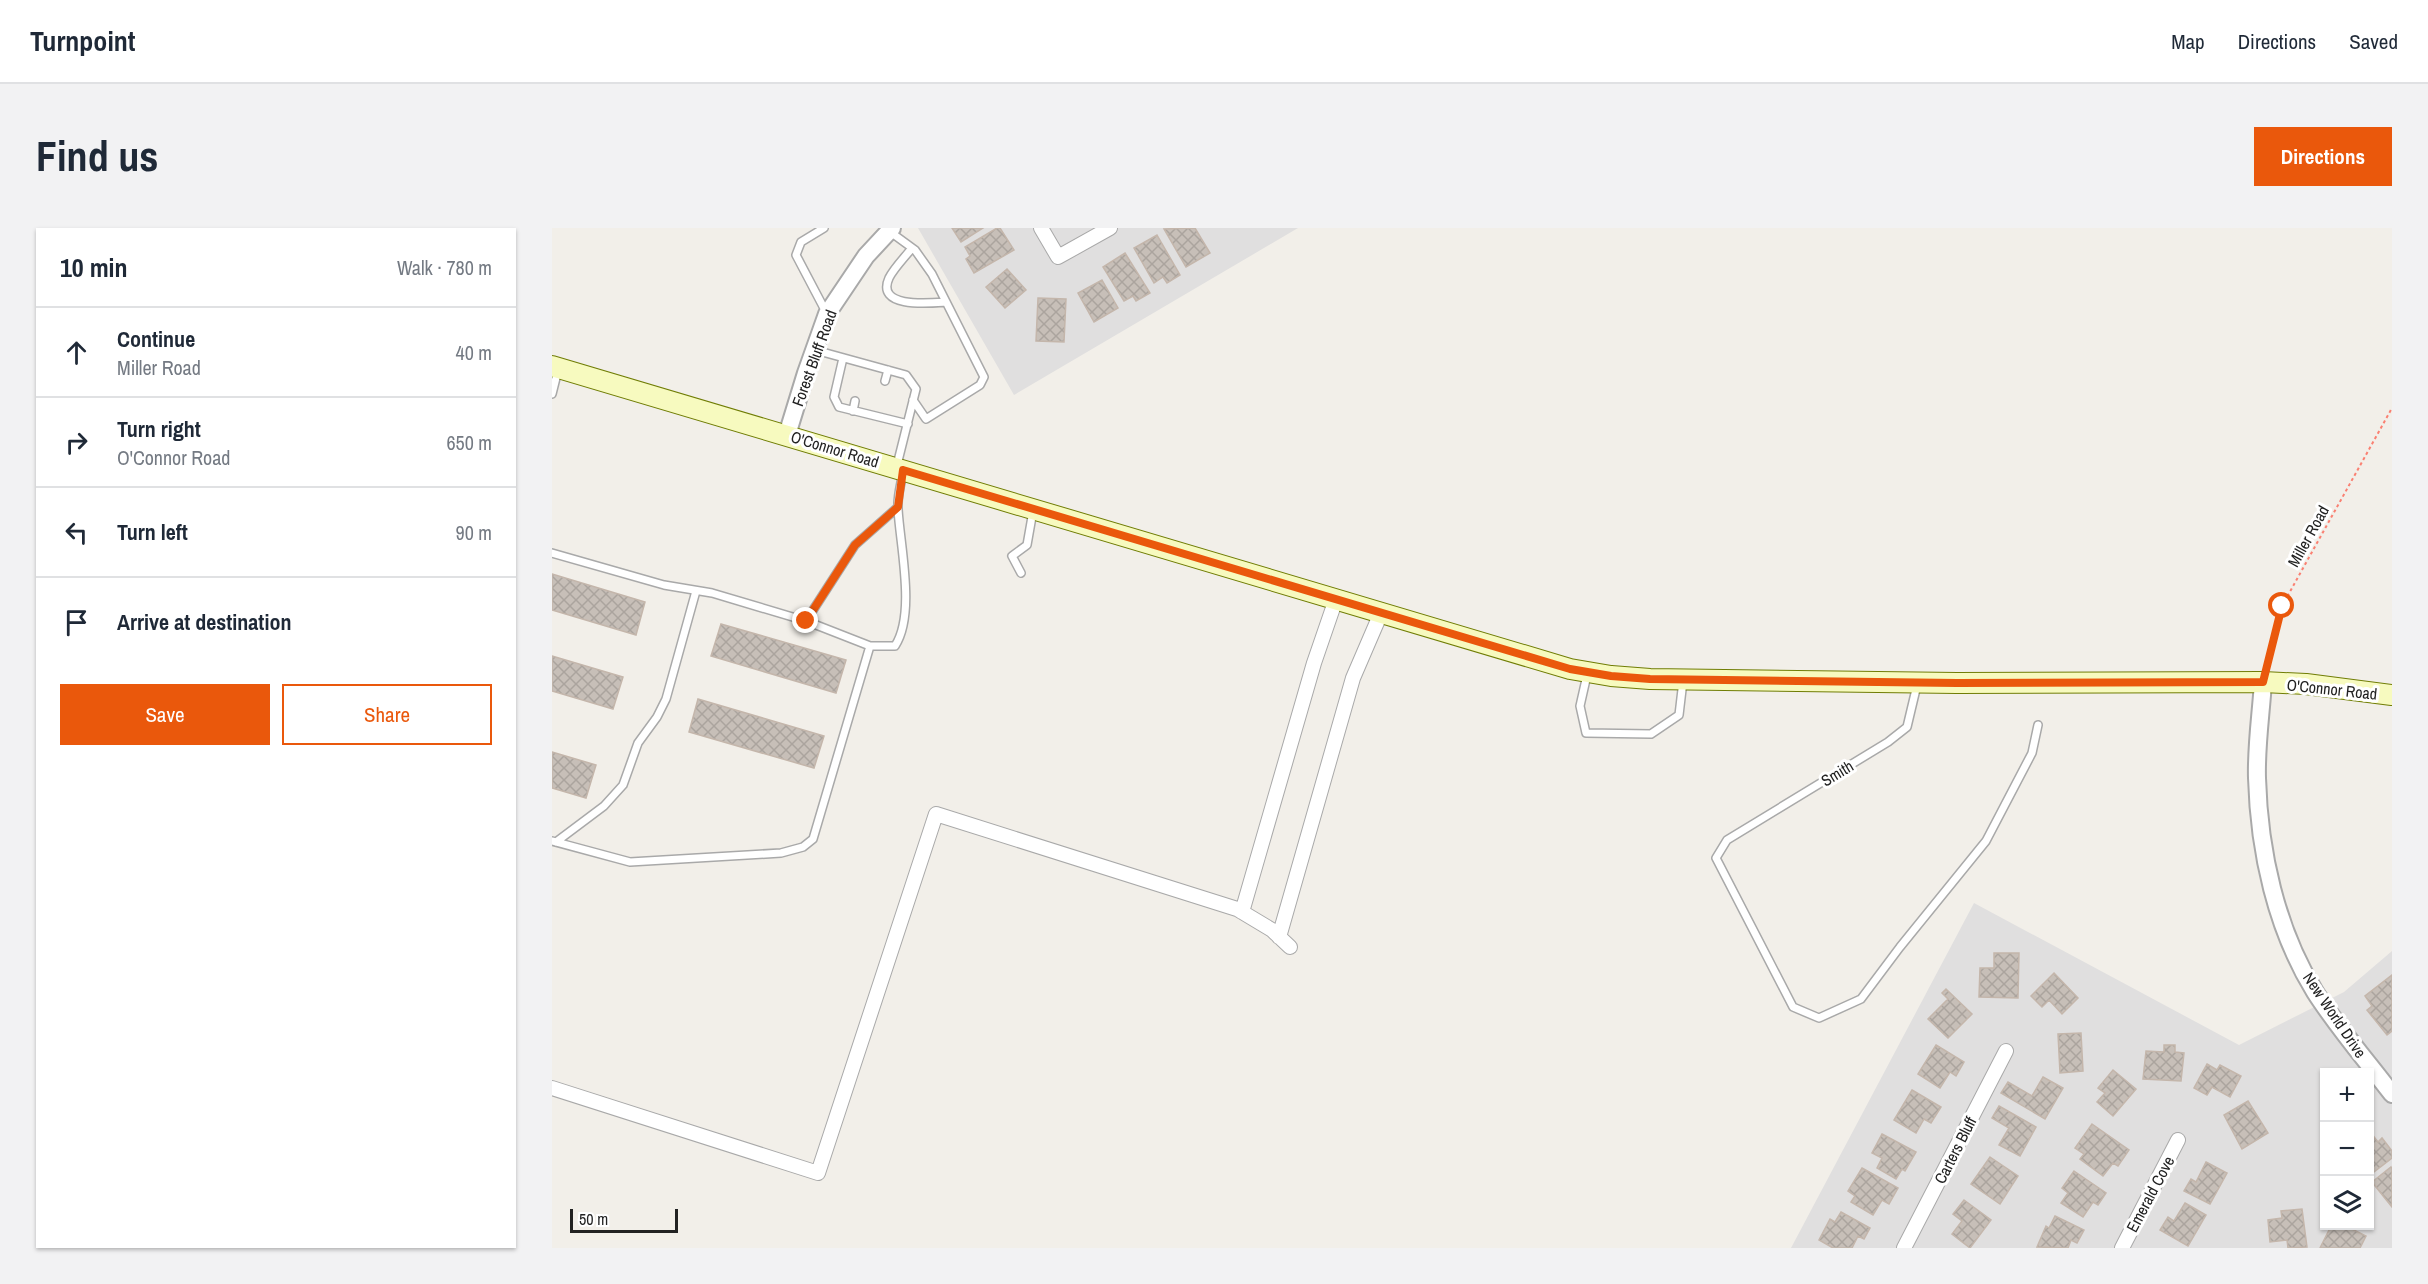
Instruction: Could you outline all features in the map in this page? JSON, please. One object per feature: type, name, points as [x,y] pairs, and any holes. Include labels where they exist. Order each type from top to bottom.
[{"type":"main road","name":"O'Connor Road","points":[[555,367],[1570,669],[1611,676],[1683,680],[1918,683],[2263,682],[2306,684],[2392,695]]},
{"type":"street","points":[[1041,228],[1058,257],[1110,228]]},
{"type":"street","name":"Forest Bluff Road","points":[[787,435],[827,314],[866,256],[890,229]]},
{"type":"street","points":[[1242,912],[1314,663],[1336,599]]},
{"type":"street","points":[[1279,937],[1353,678],[1381,613]]},
{"type":"street","name":"New World Drive","points":[[2263,682],[2257,776],[2259,821],[2275,900],[2295,952],[2314,990],[2345,1035],[2389,1084]]},
{"type":"street","points":[[552,1088],[818,1173],[936,814],[1172,887],[1242,912],[1290,947]]},
{"type":"street","name":"Carters Bluff","points":[[1904,1248],[2006,1051]]},
{"type":"street","name":"Emerald Cove","points":[[2122,1248],[2178,1140]]},
{"type":"lane","points":[[824,228],[801,242],[796,255],[827,314]]},
{"type":"lane","points":[[890,229],[912,248],[932,274],[984,377],[980,385],[926,419],[914,400]]},
{"type":"lane","points":[[912,248],[889,278],[887,287],[890,294],[897,301],[917,304],[946,302]]},
{"type":"lane","points":[[552,553],[664,585],[696,591],[806,621],[870,646],[895,646],[900,639],[903,625],[905,576],[898,507],[900,469],[916,389],[906,375],[814,350]]},
{"type":"lane","points":[[843,358],[834,397],[839,407],[908,424]]},
{"type":"lane","points":[[863,375],[865,364]]},
{"type":"lane","points":[[552,394],[555,367]]},
{"type":"lane","points":[[885,381],[888,370]]},
{"type":"lane","points":[[853,411],[855,401]]},
{"type":"lane","points":[[876,416],[878,408]]},
{"type":"lane","points":[[806,621],[855,545],[898,507]]},
{"type":"lane","points":[[1021,573],[1012,556],[1027,545],[1034,509]]},
{"type":"lane","points":[[554,842],[604,806],[623,785],[638,743],[657,717],[666,699],[696,591]]},
{"type":"lane","points":[[554,842],[630,862],[781,853],[803,847],[813,839],[870,646]]},
{"type":"lane","points":[[1587,672],[1580,706],[1586,733],[1651,734],[1679,715],[1683,680]]},
{"type":"lane","name":"Smith","points":[[1918,683],[1906,727],[1888,742],[1728,840],[1716,858],[1793,1007],[1819,1018],[1861,999],[1986,841],[2032,753],[2038,725]]},
{"type":"path","name":"Miller Road","points":[[2263,682],[2282,606],[2392,408]]},
{"type":"shaded area","points":[[918,228],[1298,228],[1014,395]]},
{"type":"shaded area","points":[[1974,903],[2239,1045],[2344,992],[2392,951],[2392,1248],[1791,1248]]},
{"type":"building","points":[[952,228],[983,228],[961,242]]},
{"type":"building","points":[[1000,228],[1014,250],[974,273],[966,259],[970,256],[965,247]]},
{"type":"building","points":[[1195,228],[1210,253],[1186,267],[1164,229]]},
{"type":"building","points":[[1157,235],[1180,275],[1167,283],[1163,277],[1154,283],[1134,248]]},
{"type":"building","points":[[1125,253],[1150,293],[1136,301],[1133,296],[1124,301],[1103,267]]},
{"type":"building","points":[[1007,269],[1026,290],[1005,308],[986,287]]},
{"type":"building","points":[[1102,280],[1118,308],[1094,322],[1078,293]]},
{"type":"building","points":[[1038,298],[1066,299],[1064,342],[1036,341]]},
{"type":"building","points":[[552,574],[645,602],[636,635],[552,610]]},
{"type":"building","points":[[721,624],[846,660],[836,693],[711,656]]},
{"type":"building","points":[[552,656],[623,677],[613,709],[552,691]]},
{"type":"building","points":[[698,699],[824,736],[814,768],[689,732]]},
{"type":"building","points":[[552,752],[596,765],[586,798],[552,788]]},
{"type":"building","points":[[1994,953],[2019,953],[2018,998],[1979,997],[1980,968],[1994,968]]},
{"type":"building","points":[[2054,973],[2078,998],[2062,1014],[2049,1000],[2042,1007],[2031,996]]},
{"type":"building","points":[[2392,975],[2392,1031],[2387,1035],[2367,1010],[2372,1006],[2365,996]]},
{"type":"building","points":[[1946,989],[1972,1014],[1948,1038],[1928,1019],[1948,999],[1942,993]]},
{"type":"building","points":[[2081,1033],[2083,1071],[2060,1073],[2058,1034]]},
{"type":"building","points":[[1936,1045],[1964,1062],[1956,1076],[1950,1072],[1940,1088],[1918,1074]]},
{"type":"building","points":[[2164,1045],[2175,1045],[2175,1052],[2184,1053],[2181,1081],[2143,1079],[2146,1051],[2164,1052]]},
{"type":"building","points":[[2207,1064],[2217,1070],[2220,1065],[2241,1076],[2230,1097],[2212,1087],[2207,1095],[2194,1088]]},
{"type":"building","points":[[2113,1070],[2136,1089],[2113,1116],[2097,1102],[2105,1093],[2098,1088]]},
{"type":"building","points":[[2043,1077],[2063,1088],[2045,1119],[2001,1093],[2008,1082],[2032,1096]]},
{"type":"building","points":[[1912,1090],[1941,1107],[1931,1123],[1924,1119],[1916,1133],[1894,1120]]},
{"type":"building","points":[[2248,1101],[2268,1133],[2242,1149],[2224,1115]]},
{"type":"building","points":[[1999,1106],[2036,1127],[2020,1156],[1999,1145],[2009,1128],[1992,1118]]},
{"type":"building","points":[[2092,1124],[2129,1150],[2118,1166],[2113,1163],[2103,1176],[2080,1159],[2084,1154],[2075,1148]]},
{"type":"building","points":[[1882,1134],[1916,1152],[1905,1171],[1902,1169],[1896,1179],[1877,1168],[1882,1158],[1872,1153]]},
{"type":"building","points":[[2374,1137],[2378,1142],[2382,1138],[2392,1151],[2392,1158],[2374,1172]]},
{"type":"building","points":[[1990,1157],[2018,1176],[2000,1204],[1971,1184]]},
{"type":"building","points":[[2206,1162],[2227,1173],[2210,1204],[2184,1191],[2191,1179],[2196,1182]]},
{"type":"building","points":[[2391,1167],[2392,1207],[2374,1184],[2374,1180]]},
{"type":"building","points":[[1862,1168],[1898,1188],[1889,1204],[1882,1200],[1873,1215],[1851,1202],[1855,1196],[1848,1191]]},
{"type":"building","points":[[2074,1171],[2106,1193],[2098,1205],[2093,1202],[2083,1217],[2061,1203],[2068,1193],[2062,1188]]},
{"type":"building","points":[[1964,1200],[1991,1220],[1970,1248],[1952,1234],[1962,1221],[1953,1214]]},
{"type":"building","points":[[2185,1203],[2206,1215],[2188,1246],[2160,1230],[2168,1217],[2174,1221]]},
{"type":"building","points":[[2302,1209],[2307,1247],[2288,1248],[2287,1240],[2270,1242],[2268,1220],[2282,1218],[2281,1211]]},
{"type":"building","points":[[1841,1212],[1870,1228],[1864,1239],[1858,1236],[1852,1248],[1833,1248],[1819,1240],[1830,1219],[1835,1222]]},
{"type":"building","points":[[2055,1216],[2084,1230],[2077,1243],[2071,1240],[2068,1248],[2037,1247],[2046,1226],[2049,1228]]},
{"type":"building","points":[[2329,1230],[2354,1230],[2366,1236],[2360,1248],[2320,1248]]},
{"type":"route","points":[[806,621],[855,545],[898,507],[903,470],[1570,669],[1611,676],[1650,679],[1918,683],[2263,682],[2282,606]]}]
